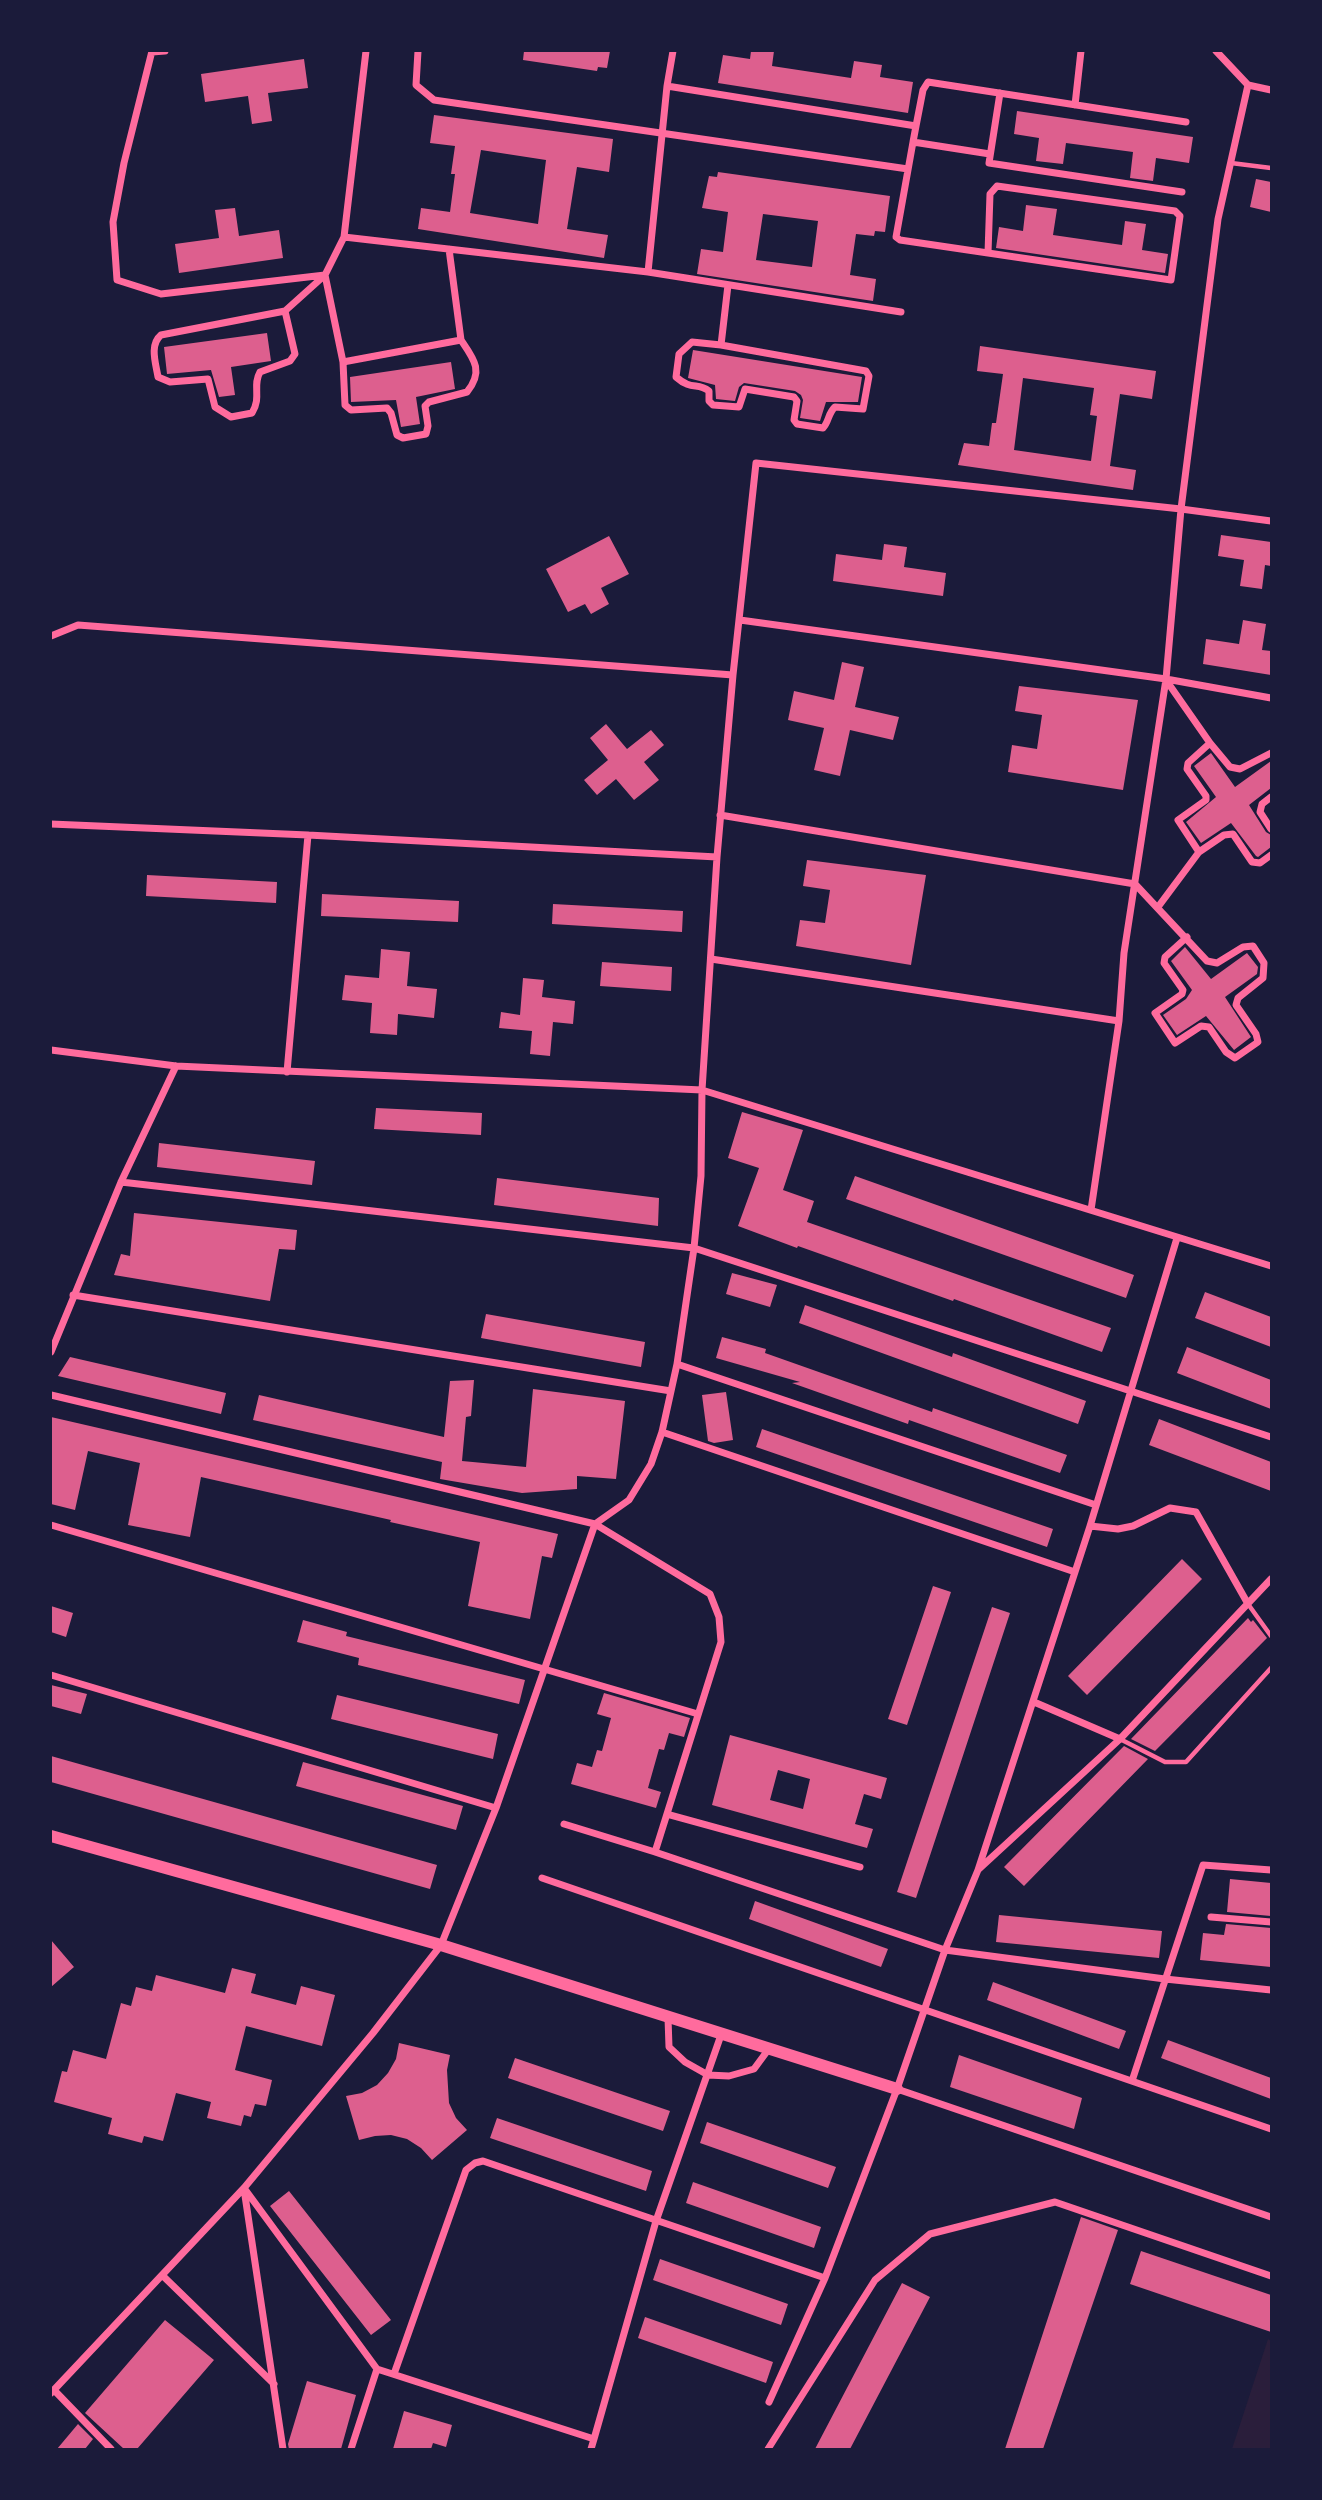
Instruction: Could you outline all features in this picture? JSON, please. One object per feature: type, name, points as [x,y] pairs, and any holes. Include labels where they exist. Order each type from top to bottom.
[{"type":"street","points":[[165,51],[152,51],[124,163],[113,222],[117,280],[162,294],[326,275]]},
{"type":"street","points":[[285,311],[295,354],[290,361],[260,372],[256,379],[259,399],[252,413],[231,417],[215,407],[208,379],[170,382],[158,377],[154,348],[156,339],[161,335],[285,311],[326,275],[344,237],[366,51]]},
{"type":"street","points":[[418,51],[416,85],[434,100],[908,169]]},
{"type":"street","points":[[648,272],[673,51]]},
{"type":"street","points":[[1075,105],[1081,51]]},
{"type":"street","points":[[1216,51],[1248,85],[1271,90]]},
{"type":"street","points":[[988,253],[990,194],[997,186],[1175,211],[1180,216],[1171,280],[988,253],[900,240],[895,237],[923,90],[928,82],[1186,122]]},
{"type":"street","points":[[1091,1210],[1119,1021],[1124,953],[1166,679],[1181,509],[1218,219],[1248,85]]},
{"type":"street","points":[[667,86],[916,126]]},
{"type":"street","points":[[1000,93],[989,163],[1182,192]]},
{"type":"street","points":[[913,142],[990,154]]},
{"type":"street","points":[[344,237],[648,272],[901,312]]},
{"type":"street","points":[[326,275],[343,362],[345,405],[351,410],[387,408],[397,435],[403,438],[426,434],[428,426],[425,406],[429,402],[467,392],[477,376],[475,361],[461,340],[449,249]]},
{"type":"street","points":[[721,345],[728,285]]},
{"type":"street","points":[[343,362],[461,340]]},
{"type":"street","points":[[692,342],[721,345],[866,370],[869,376],[863,410],[835,407],[830,411],[828,423],[823,428],[797,424],[794,420],[797,401],[794,397],[745,389],[739,407],[713,405],[709,401],[709,391],[706,388],[686,386],[676,377],[679,354],[692,342]]},
{"type":"street","points":[[111,2449],[52,2392],[244,2188],[373,2033],[441,1945],[496,1808],[595,1524],[629,1500],[651,1464],[662,1432],[677,1364],[694,1248],[701,1176],[702,1090],[720,815],[756,463],[1271,521]]},
{"type":"street","points":[[740,620],[1166,679],[1271,698]]},
{"type":"street","points":[[51,636],[78,625],[733,675]]},
{"type":"street","points":[[1166,679],[1230,767],[1240,769],[1271,753]]},
{"type":"street","points":[[1199,852],[1178,820],[1206,800],[1187,769],[1188,764],[1210,743]]},
{"type":"street","points":[[1271,797],[1262,804],[1259,812],[1271,829]]},
{"type":"street","points":[[720,815],[1135,884],[1187,937],[1207,961],[1217,963],[1243,947],[1252,946],[1264,963],[1263,978],[1238,998],[1236,1005],[1256,1034],[1258,1042],[1235,1058],[1226,1052],[1209,1027],[1201,1026],[1175,1043],[1155,1013],[1182,994],[1183,990],[1164,962],[1165,957],[1187,937]]},
{"type":"street","points":[[51,824],[717,857]]},
{"type":"street","points":[[1157,907],[1199,852],[1224,835],[1233,834],[1252,862],[1260,863],[1271,855]]},
{"type":"street","points":[[287,1072],[309,835]]},
{"type":"street","points":[[711,959],[1119,1021]]},
{"type":"street","points":[[51,1050],[176,1066],[702,1090],[1271,1266]]},
{"type":"street","points":[[51,1352],[121,1182],[176,1066]]},
{"type":"street","points":[[121,1182],[694,1248],[1271,1437]]},
{"type":"street","points":[[769,2402],[825,2278],[897,2090],[944,1950],[978,1870],[1133,1390],[1177,1238]]},
{"type":"street","points":[[73,1295],[671,1391]]},
{"type":"street","points":[[677,1364],[1096,1505]]},
{"type":"street","points":[[51,1395],[595,1524],[709,1594],[719,1618],[721,1642],[655,1852]]},
{"type":"street","points":[[662,1432],[1075,1572]]},
{"type":"street","points":[[1090,1526],[1118,1529],[1133,1526],[1170,1508],[1196,1512],[1248,1604]]},
{"type":"street","points":[[51,1525],[545,1667],[698,1714]]},
{"type":"street","points":[[978,1870],[1120,1739],[1271,1579]]},
{"type":"street","points":[[51,1675],[496,1808]]},
{"type":"street","points":[[1034,1702],[1120,1739]]},
{"type":"street","points":[[667,1814],[860,1867]]},
{"type":"street","points":[[564,1824],[944,1950],[1271,1990]]},
{"type":"street","points":[[51,1836],[441,1945],[897,2090],[1271,2217]]},
{"type":"street","points":[[1132,2081],[1203,1866],[1271,1870]]},
{"type":"street","points":[[542,1878],[1271,2129]]},
{"type":"street","points":[[1210,1917],[1271,1922]]},
{"type":"street","points":[[668,2018],[669,2047],[685,2062],[708,2075],[729,2076],[754,2069],[768,2050]]},
{"type":"street","points":[[591,2449],[656,2221],[721,2035]]},
{"type":"street","points":[[394,2374],[466,2171],[475,2163],[483,2161],[825,2278]]},
{"type":"street","points":[[244,2188],[377,2369],[594,2440]]},
{"type":"street","points":[[244,2188],[283,2449]]},
{"type":"street","points":[[768,2449],[875,2280],[930,2234],[1055,2202],[1271,2276]]},
{"type":"street","points":[[162,2275],[275,2385]]},
{"type":"street","points":[[351,2449],[377,2369]]},
{"type":"lane","points":[[1231,163],[1271,168]]},
{"type":"lane","points":[[1248,1604],[1271,1636]]},
{"type":"lane","points":[[1120,1739],[1165,1762],[1186,1762],[1271,1668]]},
{"type":"shaded area","points":[[1268,2339],[1271,2341],[1271,2449],[1232,2449]]},
{"type":"building","points":[[524,51],[610,51],[607,68],[598,67],[597,71],[523,60]]},
{"type":"building","points":[[751,51],[774,51],[772,66],[851,78],[854,61],[882,65],[880,77],[913,82],[908,113],[718,83],[723,55],[750,59]]},
{"type":"building","points":[[304,59],[308,88],[268,93],[272,121],[252,124],[248,96],[205,102],[201,74]]},
{"type":"building","points":[[1017,111],[1193,137],[1189,163],[1156,158],[1153,181],[1130,178],[1133,152],[1066,143],[1063,164],[1036,161],[1039,138],[1014,134]]},
{"type":"building","points":[[434,115],[613,139],[609,172],[577,167],[567,229],[608,235],[604,258],[418,229],[421,208],[450,212],[455,174],[451,174],[455,146],[430,143]],"holes":[[[481,150],[546,160],[538,224],[470,213]]]},
{"type":"building","points":[[718,172],[890,196],[885,232],[875,231],[874,236],[856,234],[850,275],[876,279],[873,301],[697,274],[701,249],[723,252],[728,212],[702,208],[709,176],[717,177]],"holes":[[[763,214],[818,221],[812,267],[756,260]]]},
{"type":"building","points":[[1256,179],[1271,182],[1271,212],[1250,207]]},
{"type":"building","points":[[1026,205],[1057,209],[1053,235],[1122,245],[1125,221],[1146,224],[1142,250],[1168,254],[1165,273],[996,248],[999,227],[1023,231]]},
{"type":"building","points":[[235,208],[239,236],[279,230],[283,258],[179,273],[175,244],[219,238],[215,210]]},
{"type":"building","points":[[267,333],[271,361],[231,367],[235,395],[219,397],[211,370],[167,374],[164,347]]},
{"type":"building","points":[[980,346],[1156,371],[1152,399],[1120,394],[1110,466],[1136,470],[1133,490],[958,465],[964,443],[989,446],[992,423],[996,423],[1003,374],[977,371]],"holes":[[[1023,378],[1094,388],[1090,415],[1097,416],[1091,461],[1014,450]]]},
{"type":"building","points":[[693,350],[862,377],[858,402],[826,402],[820,421],[800,418],[803,400],[795,391],[744,383],[739,387],[735,401],[716,399],[715,385],[688,378]]},
{"type":"building","points":[[451,362],[455,389],[416,397],[420,424],[401,427],[396,400],[351,402],[350,377]]},
{"type":"building","points":[[1221,535],[1271,542],[1271,566],[1265,565],[1262,589],[1240,586],[1244,560],[1218,556]]},
{"type":"building","points":[[609,536],[629,574],[601,588],[609,604],[591,614],[585,604],[568,612],[546,569]]},
{"type":"building","points":[[884,544],[907,547],[904,567],[946,573],[943,596],[833,581],[836,554],[882,560]]},
{"type":"building","points":[[1243,620],[1266,624],[1262,650],[1271,651],[1271,675],[1203,664],[1206,639],[1239,644]]},
{"type":"building","points":[[842,662],[864,667],[855,707],[899,717],[893,740],[850,730],[840,776],[814,770],[824,728],[788,720],[794,691],[834,700]]},
{"type":"building","points":[[1019,686],[1138,700],[1123,790],[1008,772],[1012,745],[1037,749],[1042,715],[1015,711]]},
{"type":"building","points":[[606,724],[627,749],[651,730],[664,745],[644,762],[659,780],[634,800],[616,779],[597,795],[584,780],[608,760],[590,738]]},
{"type":"building","points":[[1211,753],[1235,787],[1271,761],[1271,788],[1249,805],[1266,832],[1271,835],[1271,847],[1258,857],[1231,823],[1201,843],[1186,822],[1216,797],[1194,766]]},
{"type":"building","points":[[807,860],[926,875],[911,965],[796,946],[800,920],[825,923],[830,890],[803,886]]},
{"type":"building","points":[[147,875],[277,882],[276,903],[146,896]]},
{"type":"building","points":[[322,894],[459,901],[458,922],[321,916]]},
{"type":"building","points":[[553,904],[683,911],[682,932],[552,924]]},
{"type":"building","points":[[1185,947],[1211,979],[1247,953],[1258,967],[1257,974],[1225,997],[1251,1037],[1234,1050],[1206,1016],[1177,1035],[1163,1015],[1186,999],[1192,990],[1171,961]]},
{"type":"building","points":[[381,949],[410,952],[407,986],[437,989],[434,1018],[398,1014],[397,1035],[370,1033],[372,1003],[342,1000],[345,975],[379,978]]},
{"type":"building","points":[[602,962],[672,967],[671,991],[600,986]]},
{"type":"building","points":[[523,978],[544,980],[542,997],[575,1001],[573,1024],[553,1022],[550,1056],[530,1054],[532,1031],[499,1028],[501,1012],[520,1015]]},
{"type":"building","points":[[376,1108],[482,1113],[481,1135],[374,1129]]},
{"type":"building","points":[[742,1112],[803,1130],[783,1190],[814,1201],[807,1222],[1111,1328],[1102,1352],[738,1226],[759,1168],[728,1158]]},
{"type":"building","points":[[159,1143],[315,1161],[312,1185],[157,1167]]},
{"type":"building","points":[[855,1176],[1134,1275],[1126,1298],[846,1199]]},
{"type":"building","points":[[497,1178],[659,1198],[658,1226],[494,1205]]},
{"type":"building","points":[[134,1213],[297,1230],[295,1250],[279,1249],[270,1301],[114,1275],[121,1254],[130,1256]]},
{"type":"building","points":[[732,1273],[777,1285],[770,1307],[726,1294]]},
{"type":"building","points":[[1205,1292],[1271,1317],[1271,1347],[1195,1318]]},
{"type":"building","points":[[805,1305],[952,1357],[953,1353],[1086,1401],[1078,1424],[799,1323]]},
{"type":"building","points":[[486,1314],[645,1342],[641,1367],[481,1338]]},
{"type":"building","points":[[722,1337],[766,1349],[765,1353],[932,1412],[933,1408],[1067,1455],[1060,1473],[909,1420],[908,1424],[792,1383],[800,1382],[716,1358]]},
{"type":"building","points":[[1187,1347],[1271,1380],[1271,1409],[1177,1373]]},
{"type":"building","points":[[70,1357],[226,1393],[221,1414],[58,1376]]},
{"type":"building","points":[[474,1380],[471,1416],[466,1417],[462,1461],[526,1467],[533,1389],[625,1401],[616,1479],[577,1476],[577,1489],[522,1493],[440,1479],[442,1462],[253,1420],[259,1395],[444,1437],[450,1381]]},
{"type":"building","points":[[726,1392],[733,1440],[714,1443],[708,1441],[702,1395]]},
{"type":"building","points":[[51,1417],[558,1534],[552,1558],[542,1556],[530,1619],[468,1606],[480,1542],[390,1522],[391,1520],[201,1477],[190,1537],[128,1525],[140,1463],[88,1451],[75,1510],[51,1504]]},
{"type":"building","points":[[1159,1419],[1271,1462],[1271,1491],[1149,1445]]},
{"type":"building","points":[[762,1429],[1053,1529],[1047,1547],[756,1447]]},
{"type":"building","points":[[1182,1559],[1202,1579],[1087,1695],[1068,1676]]},
{"type":"building","points":[[933,1586],[951,1592],[907,1725],[888,1719]]},
{"type":"building","points":[[51,1606],[73,1613],[66,1637],[51,1632]]},
{"type":"building","points":[[992,1607],[1010,1613],[916,1898],[897,1892]]},
{"type":"building","points":[[1248,1618],[1251,1622],[1253,1620],[1267,1638],[1155,1751],[1131,1739]]},
{"type":"building","points":[[303,1620],[347,1632],[346,1636],[525,1680],[519,1704],[358,1665],[359,1658],[297,1642]]},
{"type":"building","points":[[51,1685],[87,1694],[81,1714],[51,1706]]},
{"type":"building","points":[[604,1693],[690,1718],[684,1737],[669,1733],[664,1750],[659,1749],[648,1788],[661,1792],[656,1808],[571,1784],[577,1763],[592,1767],[597,1750],[602,1751],[611,1718],[597,1714]]},
{"type":"building","points":[[337,1695],[498,1734],[493,1759],[331,1719]]},
{"type":"building","points":[[730,1735],[887,1778],[881,1799],[864,1794],[855,1824],[873,1829],[867,1848],[712,1805]],"holes":[[[778,1770],[810,1779],[803,1809],[770,1800]]]},
{"type":"building","points":[[1124,1746],[1148,1759],[1024,1886],[1004,1867]]},
{"type":"building","points":[[51,1756],[437,1865],[430,1889],[51,1782]]},
{"type":"building","points":[[303,1762],[463,1806],[456,1830],[296,1786]]},
{"type":"building","points":[[1230,1879],[1271,1883],[1271,1916],[1227,1912]]},
{"type":"building","points":[[755,1901],[888,1949],[881,1967],[749,1919]]},
{"type":"building","points":[[999,1915],[1162,1931],[1159,1958],[996,1942]]},
{"type":"building","points":[[1226,1924],[1271,1928],[1271,1967],[1200,1960],[1203,1933],[1224,1935]]},
{"type":"building","points":[[51,1940],[74,1967],[51,1987]]},
{"type":"building","points":[[232,1968],[256,1974],[251,1993],[296,2005],[301,1986],[335,1995],[322,2046],[246,2026],[235,2070],[272,2080],[266,2106],[255,2104],[251,2117],[244,2115],[241,2126],[207,2118],[211,2102],[176,2093],[163,2141],[144,2136],[142,2143],[108,2134],[112,2118],[54,2102],[62,2071],[67,2072],[73,2050],[106,2059],[121,2003],[131,2006],[136,1987],[152,1991],[156,1975],[225,1993]]},
{"type":"building","points":[[993,1982],[1126,2031],[1119,2049],[987,2000]]},
{"type":"building","points":[[1168,2040],[1271,2078],[1271,2099],[1161,2058]]},
{"type":"building","points":[[399,2043],[450,2055],[447,2070],[449,2103],[456,2118],[467,2130],[432,2160],[421,2148],[407,2139],[391,2135],[359,2140],[346,2096],[362,2093],[377,2085],[396,2059]]},
{"type":"building","points":[[959,2055],[1082,2098],[1074,2129],[950,2087]]},
{"type":"building","points":[[515,2058],[670,2111],[663,2131],[508,2078]]},
{"type":"building","points":[[497,2118],[652,2171],[646,2191],[490,2138]]},
{"type":"building","points":[[707,2122],[836,2167],[828,2188],[700,2143]]},
{"type":"building","points":[[693,2182],[821,2227],[814,2248],[686,2203]]},
{"type":"building","points":[[289,2191],[391,2320],[371,2335],[270,2206]]},
{"type":"building","points":[[1081,2217],[1118,2230],[1043,2449],[1005,2449]]},
{"type":"building","points":[[1141,2251],[1271,2295],[1271,2332],[1130,2284]]},
{"type":"building","points":[[660,2259],[788,2304],[781,2325],[653,2280]]},
{"type":"building","points":[[902,2283],[930,2297],[850,2449],[815,2449]]},
{"type":"building","points":[[645,2317],[773,2362],[766,2383],[638,2338]]},
{"type":"building","points":[[165,2320],[214,2360],[137,2449],[124,2449],[85,2413]]},
{"type":"building","points":[[307,2381],[356,2395],[341,2449],[289,2449],[288,2444]]},
{"type":"building","points":[[404,2411],[452,2425],[446,2447],[433,2443],[431,2449],[393,2449]]},
{"type":"building","points":[[78,2424],[93,2439],[85,2449],[57,2449]]}]
